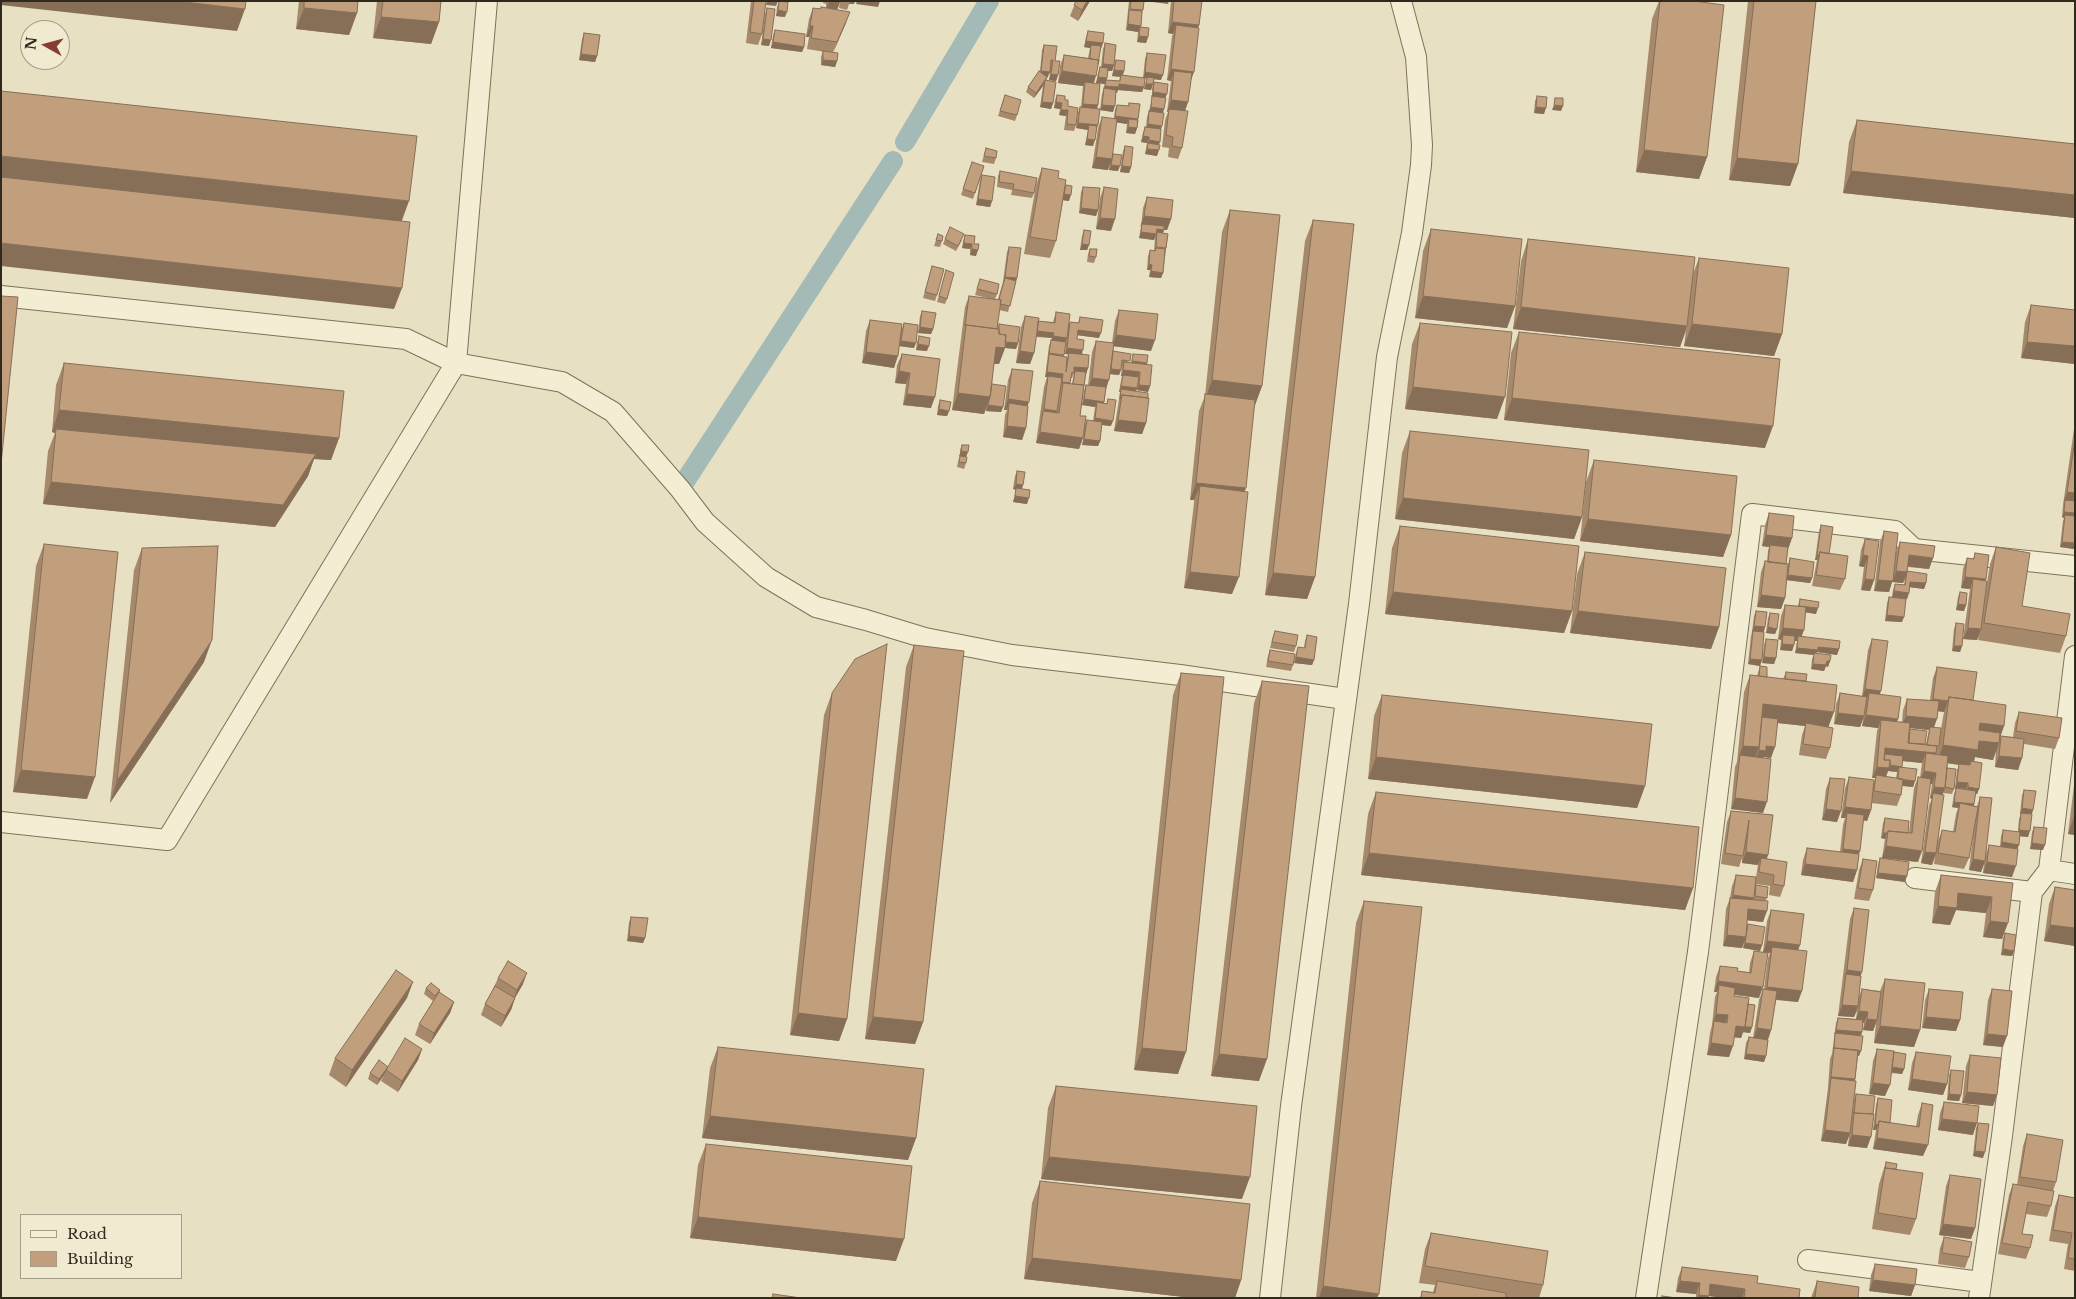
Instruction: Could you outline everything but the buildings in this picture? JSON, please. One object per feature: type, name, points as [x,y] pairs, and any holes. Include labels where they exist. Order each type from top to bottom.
[{"type":"street","points":[[1,822],[167,840],[456,363],[487,1]]},
{"type":"street","points":[[1270,1298],[1291,1106],[1320,902],[1345,699],[1360,604],[1387,357],[1412,233],[1422,145],[1416,57],[1401,1]]},
{"type":"street","points":[[1,296],[406,339],[456,363],[562,382],[613,412],[680,489],[705,522],[766,577],[816,607],[924,638],[1012,654],[1180,675],[1345,699]]},
{"type":"street","points":[[1646,1298],[1698,952],[1752,514],[1895,531],[1914,549],[2075,566]]},
{"type":"street","points":[[1808,1260],[1980,1290],[2002,1136],[2032,892],[2049,870],[2075,656]]},
{"type":"street","points":[[2049,870],[2075,874]]},
{"type":"street","points":[[1915,878],[2032,892]]},
{"type":"waterway","points":[[905,142],[989,1]]},
{"type":"waterway","points":[[680,489],[893,161]]}]
